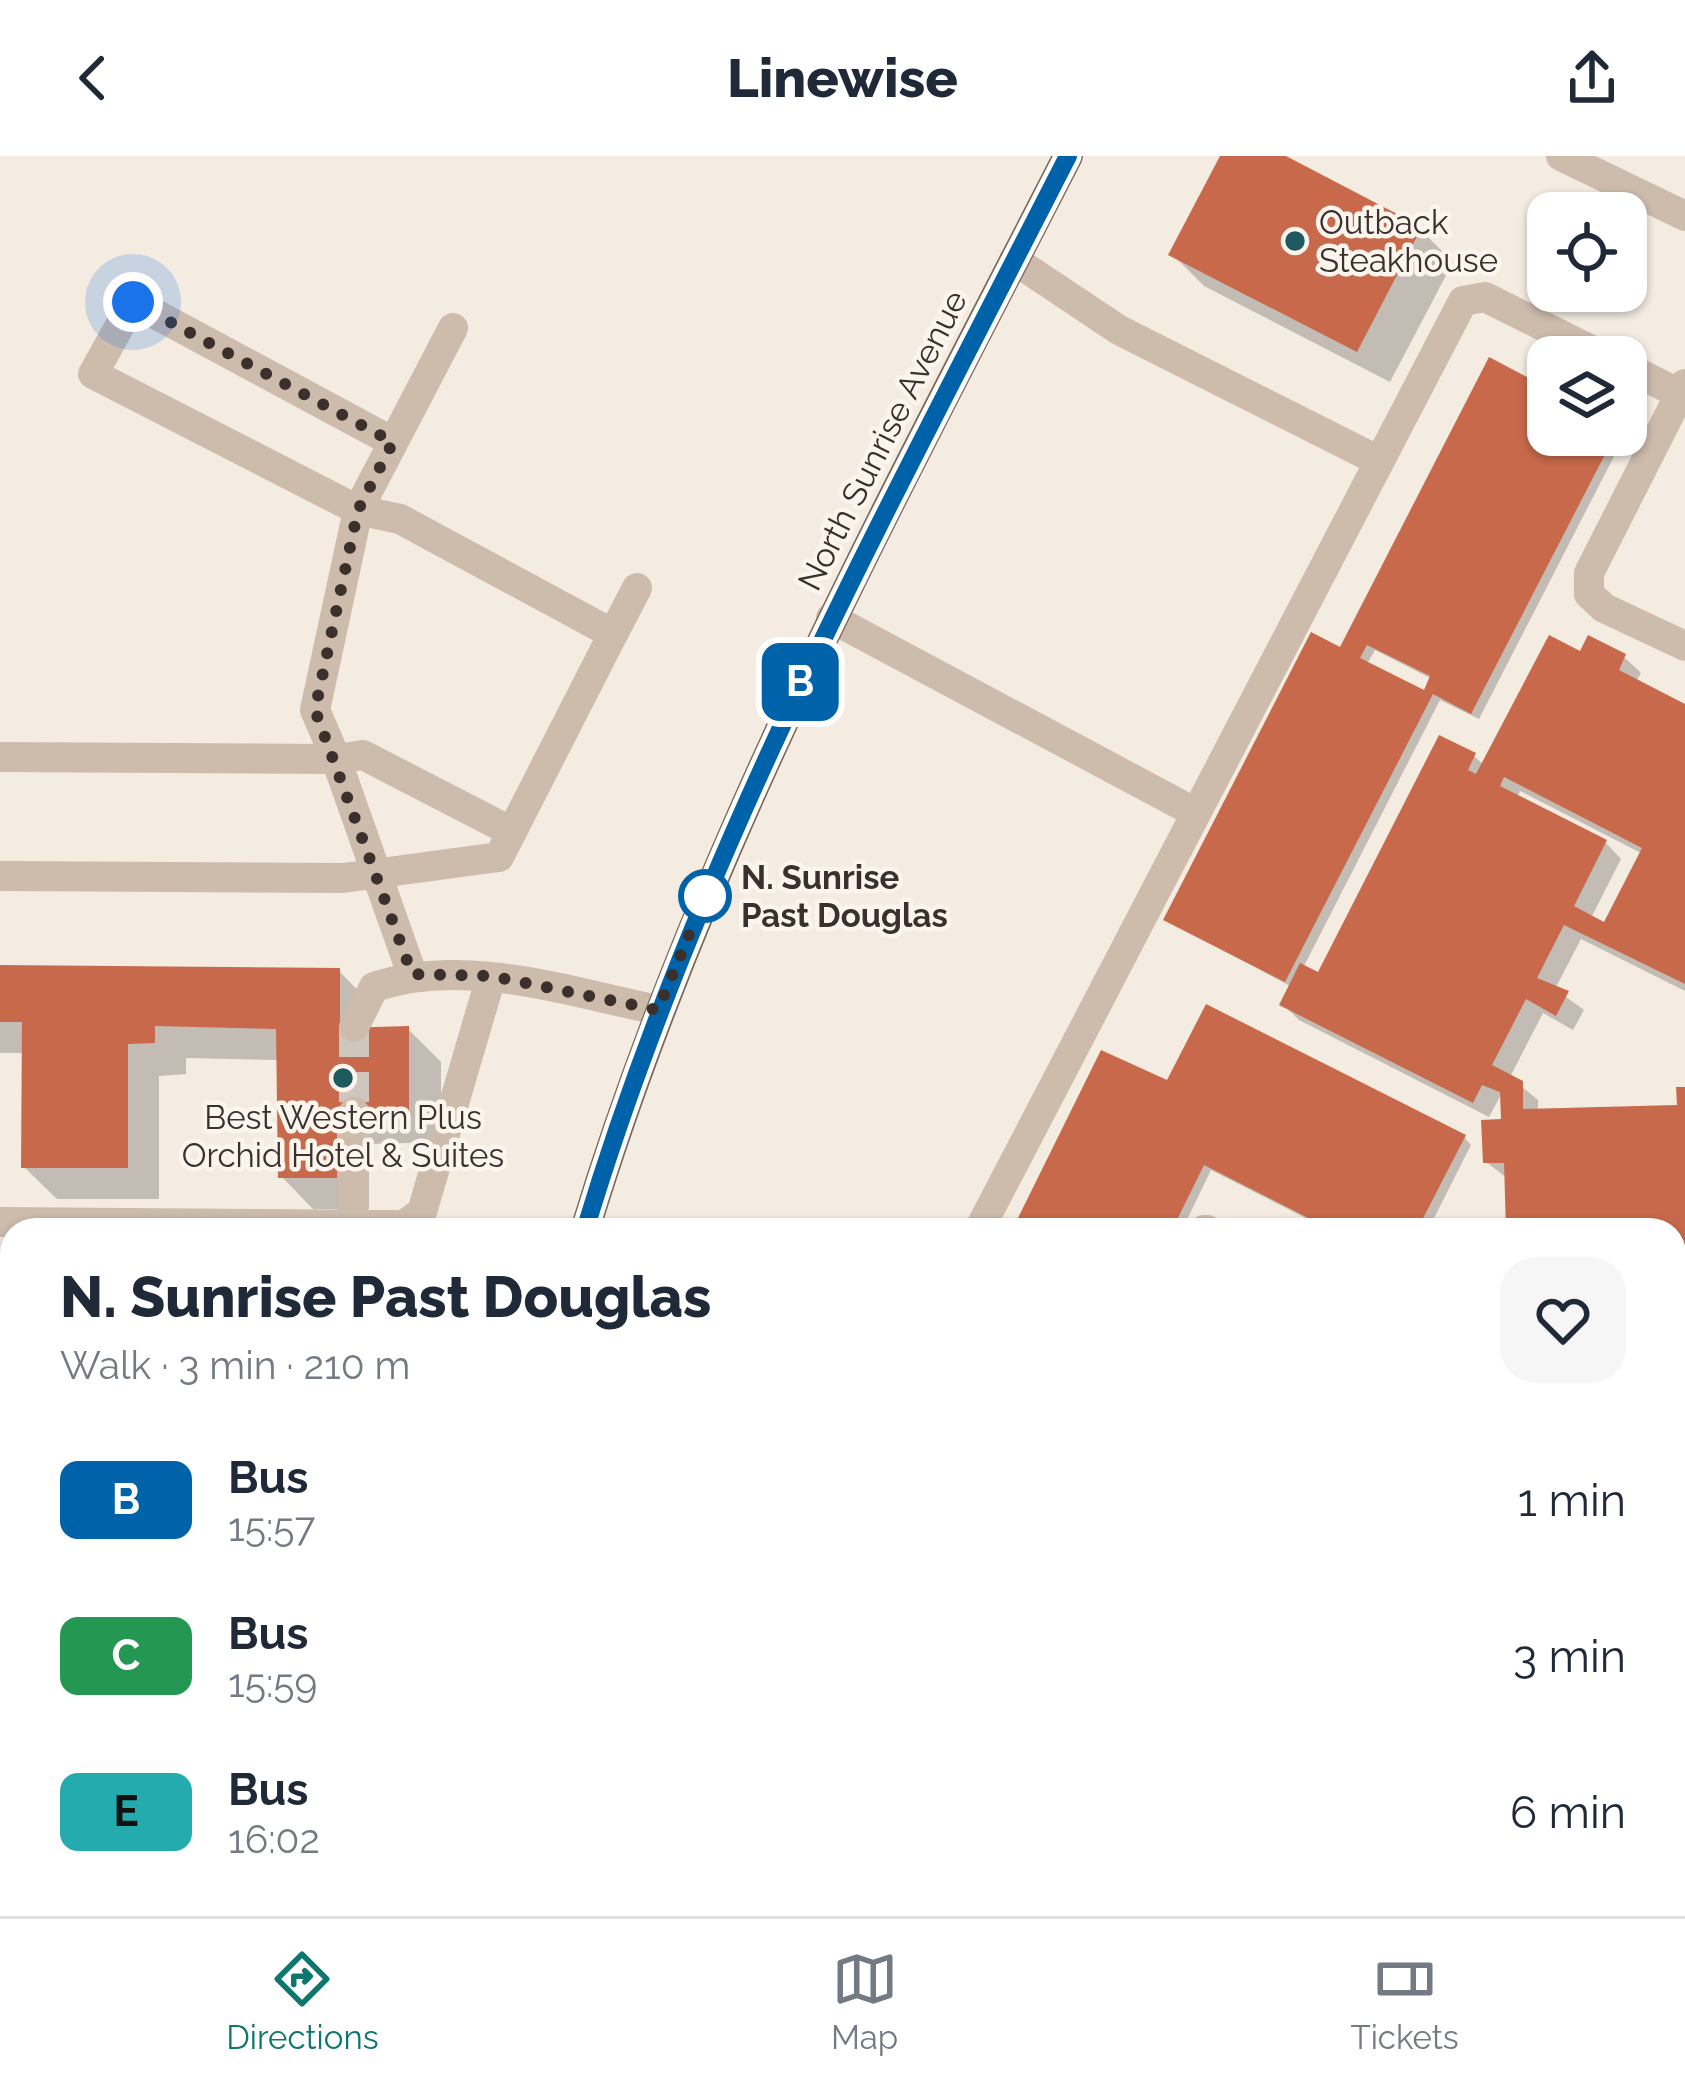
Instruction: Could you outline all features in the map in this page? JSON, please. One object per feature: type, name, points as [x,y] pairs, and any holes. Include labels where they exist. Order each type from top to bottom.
[{"type":"main road","name":"North Sunrise Avenue","points":[[589,1218],[658,1010],[774,735],[1068,156]]},
{"type":"street","points":[[1561,156],[1685,216]]},
{"type":"street","points":[[1014,260],[1119,330],[1379,461]]},
{"type":"street","points":[[985,1218],[1462,301],[1485,297],[1563,336]]},
{"type":"street","points":[[393,442],[133,302],[93,374],[358,510],[400,518],[613,634]]},
{"type":"street","points":[[412,974],[315,710],[358,510],[453,328]]},
{"type":"street","points":[[1647,376],[1683,389],[1589,574],[1589,594],[1604,608],[1685,646]]},
{"type":"street","points":[[0,876],[378,873],[499,857],[637,588]]},
{"type":"street","points":[[831,618],[1196,813]]},
{"type":"street","points":[[0,757],[363,755],[512,832]]},
{"type":"street","points":[[354,1027],[374,987],[412,974],[491,976],[658,1010]]},
{"type":"street","points":[[414,1218],[422,1212],[491,976]]},
{"type":"street","points":[[352,1218],[354,1112]]},
{"type":"building","name":"Outback Steakhouse","points":[[1220,156],[1286,156],[1422,227],[1357,352],[1168,255]]},
{"type":"building","points":[[1489,357],[1527,377],[1527,456],[1604,456],[1471,714],[1433,694],[1285,982],[1163,920],[1311,632],[1340,647]],"holes":[[[1367,645],[1430,676],[1424,690],[1360,658]]]},
{"type":"building","points":[[1549,635],[1580,651],[1588,635],[1626,654],[1619,670],[1685,704],[1685,984],[1564,925],[1537,978],[1569,991],[1556,1016],[1526,999],[1492,1065],[1523,1081],[1523,1109],[1677,1105],[1676,1087],[1685,1087],[1685,1218],[1506,1218],[1504,1163],[1483,1163],[1481,1120],[1501,1119],[1500,1092],[1482,1085],[1473,1103],[1279,1005],[1300,963],[1318,972],[1439,735],[1476,753],[1468,770],[1476,774]],"holes":[[[1504,777],[1642,848],[1604,922],[1574,906],[1607,840],[1500,786]]]},
{"type":"building","name":"Best Western Plus Orchid Hotel & Suites","points":[[0,965],[340,968],[340,1028],[409,1026],[409,1111],[337,1112],[337,1178],[278,1178],[276,1029],[155,1026],[155,1043],[128,1044],[128,1168],[21,1168],[22,1022],[0,1022]]},
{"type":"building","points":[[1206,1004],[1466,1135],[1423,1218],[1308,1218],[1204,1165],[1178,1218],[1018,1218],[1101,1050],[1167,1080]]},
{"type":"tunnel","points":[[354,1027],[354,1112]]},
{"type":"bus line","name":"B","points":[[589,1218],[626,1094],[774,735],[1068,156]]},
{"type":"place","name":"Outback Steakhouse","points":[[1295,241]]},
{"type":"place","name":"N. Sunrise Past Douglas","points":[[705,896]]},
{"type":"place","name":"Best Western Plus Orchid Hotel & Suites","points":[[343,1078]]},
{"type":"route","points":[[133,302],[393,442],[358,510],[315,710],[412,974],[491,976],[658,1010],[705,896]]}]
